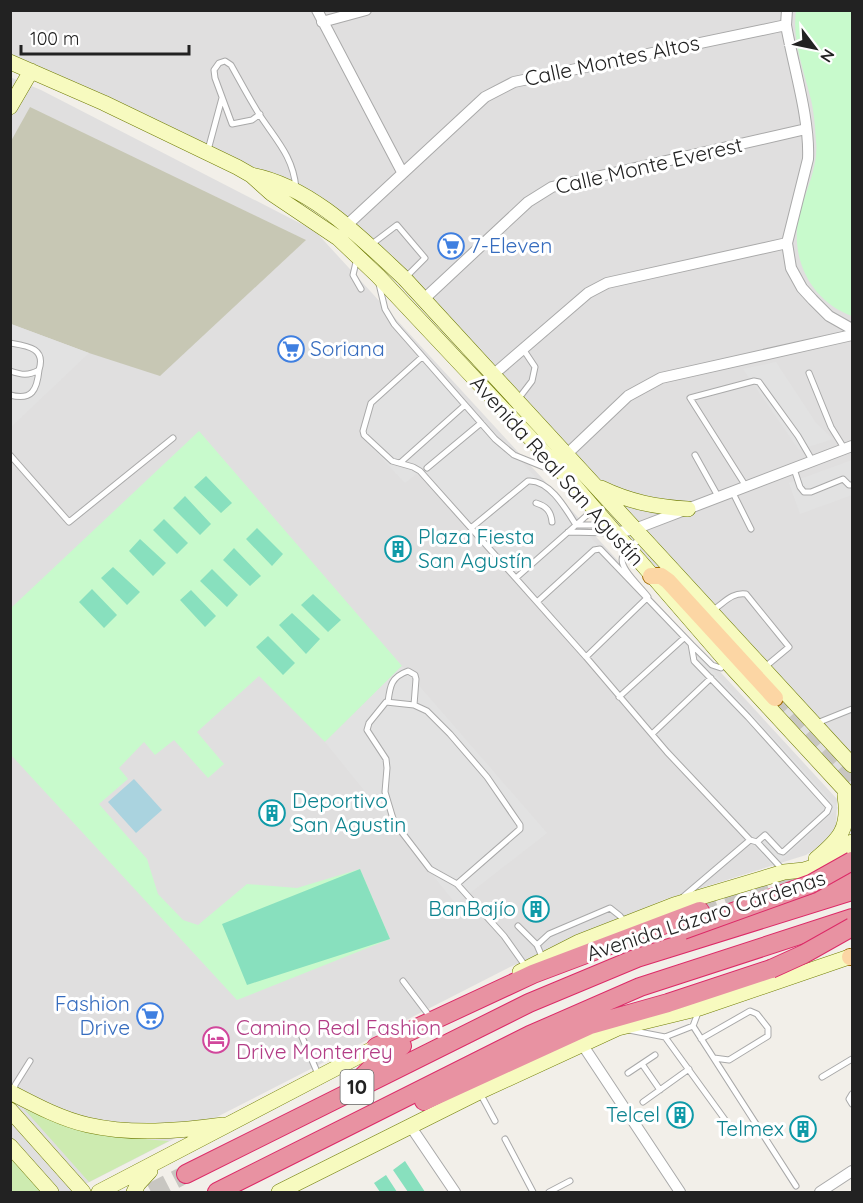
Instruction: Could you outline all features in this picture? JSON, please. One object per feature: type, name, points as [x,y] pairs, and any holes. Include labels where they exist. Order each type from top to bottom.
[{"type":"highway","points":[[529,1003],[551,981],[567,972],[811,884],[852,861]]},
{"type":"highway","points":[[812,903],[852,872]]},
{"type":"highway","name":"Avenida Lázaro Cárdenas","points":[[186,1174],[529,1003],[637,958],[852,891]]},
{"type":"highway","points":[[376,1047],[533,974],[700,911]]},
{"type":"highway","name":"10","points":[[217,1192],[530,1035],[640,987],[852,918]]},
{"type":"highway","points":[[829,924],[852,928]]},
{"type":"highway","points":[[243,1179],[393,1115],[580,1029],[771,969],[852,928]]},
{"type":"highway","points":[[349,1091],[366,1071],[390,1053],[481,1000]]},
{"type":"highway","points":[[620,1028],[668,1003]]},
{"type":"main road","name":"Avenida Real San Agustín","points":[[12,65],[31,71],[250,175],[263,187],[338,238],[378,276],[566,476],[727,662],[844,790],[852,805]]},
{"type":"main road","points":[[10,107],[31,71]]},
{"type":"main road","name":"Avenida Real San Agustín","points":[[250,175],[268,178],[297,191],[347,225],[404,278],[852,765]]},
{"type":"main road","points":[[595,485],[627,500],[647,506],[688,509]]},
{"type":"main road","points":[[651,576],[661,576],[668,580],[775,698]]},
{"type":"main road","points":[[816,859],[836,841],[846,823],[847,807],[844,790]]},
{"type":"main road","points":[[788,871],[852,842]]},
{"type":"main road","name":"Avenida Lázaro Cárdenas","points":[[99,1192],[579,942],[674,905],[788,871],[804,870],[852,855]]},
{"type":"main road","points":[[279,1192],[479,1092],[620,1028],[700,1008],[852,958]]},
{"type":"main road","points":[[12,1093],[38,1107],[87,1125],[118,1129],[185,1130],[235,1123]]},
{"type":"main road","points":[[10,1110],[83,1192]]},
{"type":"main road","points":[[10,1146],[51,1192]]},
{"type":"main road","points":[[134,1192],[138,1184],[158,1162]]},
{"type":"street","points":[[316,10],[402,172]]},
{"type":"street","points":[[322,22],[366,10]]},
{"type":"street","points":[[787,10],[786,26],[806,129],[808,159],[787,243],[791,268],[802,288],[829,316],[852,329]]},
{"type":"street","name":"Calle Montes Altos","points":[[347,225],[484,98],[514,82],[786,26]]},
{"type":"street","name":"Calle Monte Everest","points":[[424,299],[528,202],[552,187],[806,129]]},
{"type":"street","points":[[494,374],[588,293],[607,283],[787,243]]},
{"type":"street","points":[[567,454],[628,396],[661,378],[852,335]]},
{"type":"street","points":[[614,533],[639,533],[688,509],[848,448]]},
{"type":"street","points":[[582,1044],[680,1192]]},
{"type":"street","points":[[411,1127],[455,1192]]},
{"type":"street","points":[[819,1192],[852,1171]]},
{"type":"lane","points":[[260,114],[252,120],[232,124],[214,69],[219,63],[225,61],[231,65],[288,155],[297,191],[297,210]]},
{"type":"lane","points":[[207,153],[222,96]]},
{"type":"lane","points":[[370,246],[395,225],[398,225],[426,258],[404,278]]},
{"type":"lane","points":[[358,256],[352,274],[362,289]]},
{"type":"lane","points":[[378,276],[385,309],[422,357],[495,439],[514,455],[566,476]]},
{"type":"lane","points":[[10,343],[30,346],[39,353],[42,361],[37,383],[31,394],[22,398],[10,395]]},
{"type":"lane","points":[[518,400],[532,381],[535,367],[523,349]]},
{"type":"lane","points":[[422,357],[370,405],[364,435],[391,460],[420,471],[652,734],[750,840],[757,842],[788,871]]},
{"type":"lane","points":[[10,371],[23,375],[39,370]]},
{"type":"lane","points":[[809,373],[831,427],[848,448]]},
{"type":"lane","points":[[747,488],[690,398],[759,381],[798,436],[813,462]]},
{"type":"lane","points":[[400,464],[465,405]]},
{"type":"lane","points":[[427,468],[481,423]]},
{"type":"lane","points":[[10,455],[69,522],[173,438]]},
{"type":"lane","points":[[695,455],[719,498]]},
{"type":"lane","points":[[794,469],[804,492],[811,492],[843,479],[852,485]]},
{"type":"lane","points":[[471,528],[528,481],[533,480],[540,482],[550,491],[567,510],[576,525]]},
{"type":"lane","points":[[733,493],[751,529]]},
{"type":"lane","points":[[576,525],[597,525],[598,514],[610,502]]},
{"type":"lane","points":[[516,578],[576,525],[598,514],[610,502]]},
{"type":"lane","points":[[536,504],[542,505],[549,511],[552,522]]},
{"type":"lane","points":[[568,532],[614,533]]},
{"type":"lane","points":[[586,657],[648,596],[623,565],[622,557],[639,533]]},
{"type":"lane","points":[[537,602],[598,549],[646,600],[715,666],[721,668],[727,662]]},
{"type":"lane","points":[[712,612],[730,596],[746,594],[789,646],[764,668]]},
{"type":"lane","points":[[619,697],[684,638]]},
{"type":"lane","points":[[691,644],[694,661],[829,807],[827,812],[783,852],[765,835],[757,842]]},
{"type":"lane","points":[[388,702],[390,683],[396,676],[408,671],[415,675],[416,679],[414,705]]},
{"type":"lane","points":[[652,734],[711,678]]},
{"type":"lane","points":[[457,884],[520,828],[520,823],[506,802],[450,734],[427,711],[414,705],[385,703],[369,723],[367,730],[386,759],[385,792],[394,822],[430,869],[457,884],[506,937],[527,968]]},
{"type":"lane","points":[[815,724],[852,709]]},
{"type":"lane","points":[[674,905],[750,840]]},
{"type":"lane","points":[[537,945],[549,934],[610,909],[626,924]]},
{"type":"lane","points":[[518,926],[537,945],[543,960]]},
{"type":"lane","points":[[403,981],[431,1018]]},
{"type":"lane","points":[[620,1028],[665,1036],[693,1026],[700,1008]]},
{"type":"lane","points":[[701,1039],[750,1011],[757,1014],[768,1028],[768,1036],[729,1060],[714,1059]]},
{"type":"lane","points":[[693,1026],[796,1186]]},
{"type":"lane","points":[[665,1036],[731,1128]]},
{"type":"lane","points":[[302,1037],[320,1077]]},
{"type":"lane","points":[[628,1073],[655,1055]]},
{"type":"lane","points":[[822,1077],[852,1059]]},
{"type":"lane","points":[[12,1093],[30,1060]]},
{"type":"lane","points":[[642,1064],[660,1089]]},
{"type":"lane","points":[[643,1102],[689,1069]]},
{"type":"lane","points":[[479,1092],[495,1121]]},
{"type":"lane","points":[[852,1094],[849,1099],[852,1104]]},
{"type":"lane","points":[[505,1139],[533,1192]]},
{"type":"lane","points":[[549,1192],[570,1181]]},
{"type":"shaded area","points":[[10,11],[852,11],[852,802],[357,231],[11,59]]},
{"type":"shaded area","points":[[10,77],[41,90],[315,231],[837,799],[836,828],[824,844],[806,855],[663,900],[510,967],[70,1192],[11,1192]]},
{"type":"shaded area","points":[[30,107],[306,240],[160,376],[11,324],[11,141]]},
{"type":"shaded area","points":[[11,324],[89,353],[11,427]]},
{"type":"shaded area","points":[[421,352],[838,808],[774,867],[655,739],[420,471],[405,483],[361,436],[368,404]]},
{"type":"shaded area","points":[[776,362],[816,423],[833,439],[799,450],[743,369]]},
{"type":"shaded area","points":[[852,460],[852,495],[800,514],[789,483]]},
{"type":"shaded area","points":[[402,666],[547,833],[456,904],[325,742]]},
{"type":"green space","points":[[796,11],[852,11],[852,316],[824,300],[814,288],[800,260],[797,245],[800,212],[814,168],[816,150],[812,107],[797,43]]},
{"type":"green space","points":[[199,431],[402,666],[325,742],[259,676],[197,732],[224,764],[208,778],[174,740],[155,755],[144,742],[119,768],[128,779],[99,804],[147,859],[158,894],[183,920],[198,925],[247,884],[297,888],[360,869],[390,939],[237,1000],[11,755],[11,608]]},
{"type":"green space","points":[[206,476],[232,503],[221,513],[194,487]]},
{"type":"green space","points":[[185,496],[211,524],[200,535],[173,508]]},
{"type":"green space","points":[[164,519],[188,543],[177,554],[153,530]]},
{"type":"green space","points":[[257,528],[283,554],[272,566],[246,539]]},
{"type":"green space","points":[[140,539],[166,563],[153,576],[129,551]]},
{"type":"green space","points":[[234,548],[261,576],[250,586],[223,560]]},
{"type":"green space","points":[[113,567],[140,592],[127,605],[101,578]]},
{"type":"green space","points":[[212,569],[238,595],[227,607],[200,581]]},
{"type":"green space","points":[[92,589],[117,615],[104,628],[79,602]]},
{"type":"green space","points":[[191,590],[216,616],[205,627],[180,600]]},
{"type":"green space","points":[[313,594],[341,620],[328,632],[301,605]]},
{"type":"green space","points":[[292,613],[320,639],[306,654],[279,625]]},
{"type":"green space","points":[[268,636],[295,663],[283,675],[256,647]]},
{"type":"green space","points":[[360,869],[390,939],[247,985],[222,924]]},
{"type":"green space","points":[[24,1109],[60,1123],[95,1132],[169,1141],[89,1182]]},
{"type":"green space","points":[[11,1159],[41,1192],[11,1192]]},
{"type":"green space","points":[[405,1161],[425,1192],[408,1192],[393,1170]]},
{"type":"green space","points":[[386,1175],[397,1192],[380,1192],[374,1183]]},
{"type":"water","points":[[134,779],[162,810],[136,833],[108,802]]},
{"type":"tunnel","points":[[775,698],[852,783]]},
{"type":"tunnel","points":[[700,911],[793,880],[822,880]]},
{"type":"tunnel","points":[[151,1192],[186,1174]]},
{"type":"place","name":"7-Eleven","points":[[451,246]]},
{"type":"place","name":"Soriana","points":[[291,349]]},
{"type":"place","name":"Plaza Fiesta San Agustín","points":[[398,549]]},
{"type":"place","name":"Deportivo San Agustin","points":[[272,813]]},
{"type":"place","name":"BanBajío","points":[[536,909]]},
{"type":"place","name":"Fashion Drive","points":[[150,1016]]},
{"type":"place","name":"Camino Real Fashion Drive Monterrey","points":[[216,1040]]},
{"type":"place","name":"Telcel","points":[[680,1115]]},
{"type":"place","name":"Telmex","points":[[803,1129]]}]
